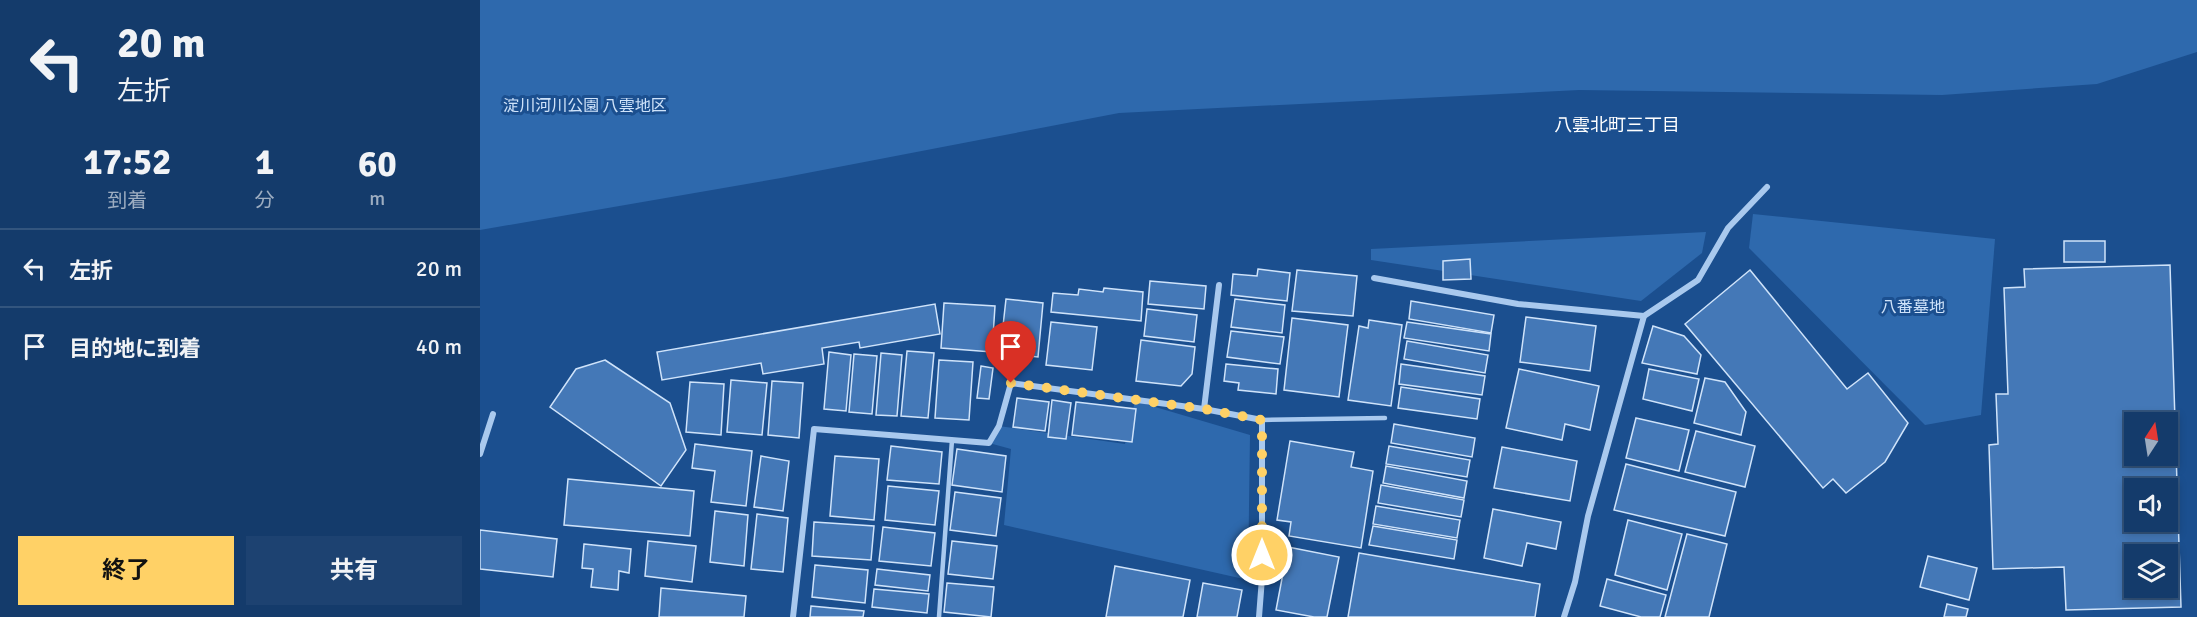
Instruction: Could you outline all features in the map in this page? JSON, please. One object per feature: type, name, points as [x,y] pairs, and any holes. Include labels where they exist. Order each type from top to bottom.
[{"type":"street","points":[[1374,278],[1518,304],[1644,316],[1698,280],[1728,228],[1767,187]]},
{"type":"street","points":[[1204,409],[1219,285]]},
{"type":"street","points":[[1564,617],[1575,582],[1588,516],[1644,316]]},
{"type":"street","points":[[794,617],[814,429],[989,443],[999,426],[1011,383],[1204,409],[1262,420],[1262,578],[1259,617]]},
{"type":"street","points":[[480,454],[494,414]]},
{"type":"lane","points":[[1262,420],[1385,418]]},
{"type":"lane","points":[[939,617],[951,440]]},
{"type":"green space","name":"淀川河川公園 八雲地区","points":[[480,0],[2197,0],[2197,52],[2097,84],[1942,95],[1579,90],[1119,113],[781,178],[480,230]]},
{"type":"green space","name":"八番墓地","points":[[1753,214],[1995,239],[1981,415],[1925,425],[1749,248]]},
{"type":"green space","points":[[1706,232],[1702,253],[1641,301],[1371,260],[1371,249]]},
{"type":"green space","points":[[1135,401],[1250,435],[1248,580],[1004,525],[1011,449],[989,443],[999,426],[1125,444]]},
{"type":"building","points":[[2064,241],[2105,241],[2105,262],[2064,262]]},
{"type":"building","points":[[1470,259],[1471,279],[1443,280],[1443,261]]},
{"type":"building","points":[[2170,265],[2175,412],[2124,412],[2124,466],[2176,466],[2177,478],[2124,478],[2124,532],[2178,532],[2178,514],[2181,607],[2066,610],[2064,567],[1993,569],[1989,445],[1998,444],[1996,394],[2008,394],[2004,288],[2025,287],[2024,269]]},
{"type":"building","points":[[1258,269],[1290,273],[1287,301],[1231,295],[1233,274],[1257,276]]},
{"type":"building","points":[[1297,270],[1357,276],[1353,316],[1292,311]]},
{"type":"building","points":[[1750,270],[1847,389],[1868,373],[1908,423],[1885,462],[1846,493],[1833,479],[1823,488],[1685,324]]},
{"type":"building","points":[[1150,281],[1206,286],[1204,309],[1148,304]]},
{"type":"building","points":[[1104,288],[1143,292],[1141,321],[1051,312],[1053,293],[1078,295],[1079,289],[1103,292]]},
{"type":"building","points":[[1006,299],[1043,303],[1038,357],[1000,353]]},
{"type":"building","points":[[1235,299],[1285,305],[1282,333],[1231,327]]},
{"type":"building","points":[[1411,301],[1494,315],[1491,333],[1409,319]]},
{"type":"building","points":[[944,303],[995,306],[992,352],[941,348]]},
{"type":"building","points":[[935,304],[940,334],[860,348],[859,342],[822,348],[824,364],[763,374],[761,363],[662,380],[657,352]]},
{"type":"building","points":[[1147,309],[1197,315],[1194,342],[1144,336]]},
{"type":"building","points":[[1526,317],[1596,326],[1590,371],[1520,362]]},
{"type":"building","points":[[1292,318],[1348,325],[1339,397],[1284,390]]},
{"type":"building","points":[[1369,320],[1402,325],[1391,406],[1348,400],[1359,326],[1368,328]]},
{"type":"building","points":[[1051,322],[1097,327],[1092,370],[1046,365]]},
{"type":"building","points":[[1407,322],[1491,334],[1489,351],[1404,338]]},
{"type":"building","points":[[1653,326],[1684,336],[1701,355],[1697,374],[1642,363]]},
{"type":"building","points":[[1231,331],[1284,337],[1280,364],[1227,357]]},
{"type":"building","points":[[1141,340],[1195,347],[1192,374],[1181,386],[1136,381]]},
{"type":"building","points":[[1407,341],[1488,355],[1485,373],[1404,359]]},
{"type":"building","points":[[907,351],[934,353],[928,418],[901,416]]},
{"type":"building","points":[[829,352],[851,355],[846,411],[824,409]]},
{"type":"building","points":[[881,353],[902,355],[897,416],[876,415]]},
{"type":"building","points":[[854,354],[877,356],[872,414],[849,412]]},
{"type":"building","points":[[605,360],[670,403],[686,450],[661,486],[550,407],[576,369]]},
{"type":"building","points":[[939,360],[973,362],[969,420],[935,418]]},
{"type":"building","points":[[1226,364],[1278,369],[1276,394],[1238,390],[1239,383],[1224,381]]},
{"type":"building","points":[[1401,364],[1485,376],[1482,395],[1399,384]]},
{"type":"building","points":[[981,366],[993,368],[989,399],[977,398]]},
{"type":"building","points":[[1519,369],[1599,386],[1590,430],[1565,424],[1562,440],[1506,428]]},
{"type":"building","points":[[1649,369],[1699,379],[1692,411],[1643,399]]},
{"type":"building","points":[[1705,378],[1725,382],[1746,412],[1741,435],[1694,423]]},
{"type":"building","points":[[731,380],[767,383],[762,435],[727,432]]},
{"type":"building","points":[[772,381],[803,383],[799,438],[768,435]]},
{"type":"building","points":[[690,382],[724,384],[721,435],[686,432]]},
{"type":"building","points":[[1401,387],[1480,399],[1477,419],[1398,408]]},
{"type":"building","points":[[1017,398],[1049,402],[1045,431],[1013,427]]},
{"type":"building","points":[[1052,400],[1071,403],[1066,439],[1048,437]]},
{"type":"building","points":[[1076,402],[1136,409],[1132,442],[1072,435]]},
{"type":"building","points":[[1636,418],[1689,430],[1679,471],[1626,458]]},
{"type":"building","points":[[1394,424],[1475,438],[1472,457],[1391,443]]},
{"type":"building","points":[[1696,431],[1755,446],[1745,487],[1685,472]]},
{"type":"building","points":[[1290,441],[1354,452],[1351,467],[1373,471],[1361,548],[1289,536],[1291,522],[1277,520]]},
{"type":"building","points":[[695,444],[752,451],[746,506],[711,502],[715,471],[692,468]]},
{"type":"building","points":[[891,446],[942,452],[939,484],[887,480]]},
{"type":"building","points":[[1389,446],[1470,460],[1467,477],[1386,464]]},
{"type":"building","points":[[1502,447],[1577,461],[1570,501],[1494,488]]},
{"type":"building","points":[[957,449],[1006,456],[1002,492],[952,485]]},
{"type":"building","points":[[761,456],[789,461],[783,511],[754,507]]},
{"type":"building","points":[[835,456],[879,459],[874,520],[830,516]]},
{"type":"building","points":[[1626,464],[1736,492],[1725,536],[1614,510]]},
{"type":"building","points":[[1386,466],[1467,481],[1464,498],[1383,483]]},
{"type":"building","points":[[568,479],[694,491],[690,536],[564,525]]},
{"type":"building","points":[[1381,485],[1464,500],[1461,517],[1378,503]]},
{"type":"building","points":[[888,486],[939,491],[935,525],[885,520]]},
{"type":"building","points":[[955,492],[1001,498],[996,536],[950,530]]},
{"type":"building","points":[[1376,506],[1460,520],[1457,538],[1373,524]]},
{"type":"building","points":[[1493,509],[1561,522],[1556,549],[1527,543],[1522,566],[1484,558]]},
{"type":"building","points":[[715,511],[748,515],[744,566],[710,562]]},
{"type":"building","points":[[757,514],[788,518],[783,572],[751,569]]},
{"type":"building","points":[[1628,520],[1682,534],[1667,590],[1615,575]]},
{"type":"building","points":[[814,522],[874,526],[871,560],[812,556]]},
{"type":"building","points":[[1373,526],[1457,540],[1454,559],[1369,545]]},
{"type":"building","points":[[883,527],[935,533],[931,566],[879,561]]},
{"type":"building","points":[[480,530],[557,539],[553,577],[480,569]]},
{"type":"building","points":[[1687,534],[1727,544],[1709,617],[1665,617]]},
{"type":"building","points":[[648,541],[696,546],[692,582],[645,576]]},
{"type":"building","points":[[952,541],[997,546],[993,579],[948,574]]},
{"type":"building","points":[[584,544],[631,549],[629,573],[619,571],[618,590],[591,587],[593,569],[582,568]]},
{"type":"building","points":[[1288,547],[1339,557],[1327,617],[1276,610]]},
{"type":"building","points":[[1359,553],[1540,584],[1535,617],[1348,617]]},
{"type":"building","points":[[1928,556],[1977,568],[1969,600],[1920,587]]},
{"type":"building","points":[[815,565],[868,570],[865,603],[812,597]]},
{"type":"building","points":[[1115,566],[1190,580],[1183,617],[1106,617]]},
{"type":"building","points":[[877,569],[930,575],[928,591],[875,585]]},
{"type":"building","points":[[1607,579],[1666,595],[1660,617],[1641,617],[1600,606]]},
{"type":"building","points":[[947,583],[994,587],[991,617],[944,612]]},
{"type":"building","points":[[1203,583],[1242,590],[1237,617],[1197,617]]},
{"type":"building","points":[[661,588],[746,596],[744,617],[659,617]]},
{"type":"building","points":[[874,589],[929,594],[927,613],[872,607]]},
{"type":"building","points":[[1947,604],[1968,609],[1966,617],[1944,617]]},
{"type":"building","points":[[811,606],[864,611],[863,617],[810,617]]},
{"type":"district","name":"八雲北町三丁目","points":[[1617,125]]},
{"type":"route","points":[[1011,383],[1204,409],[1262,420],[1262,555]]}]
